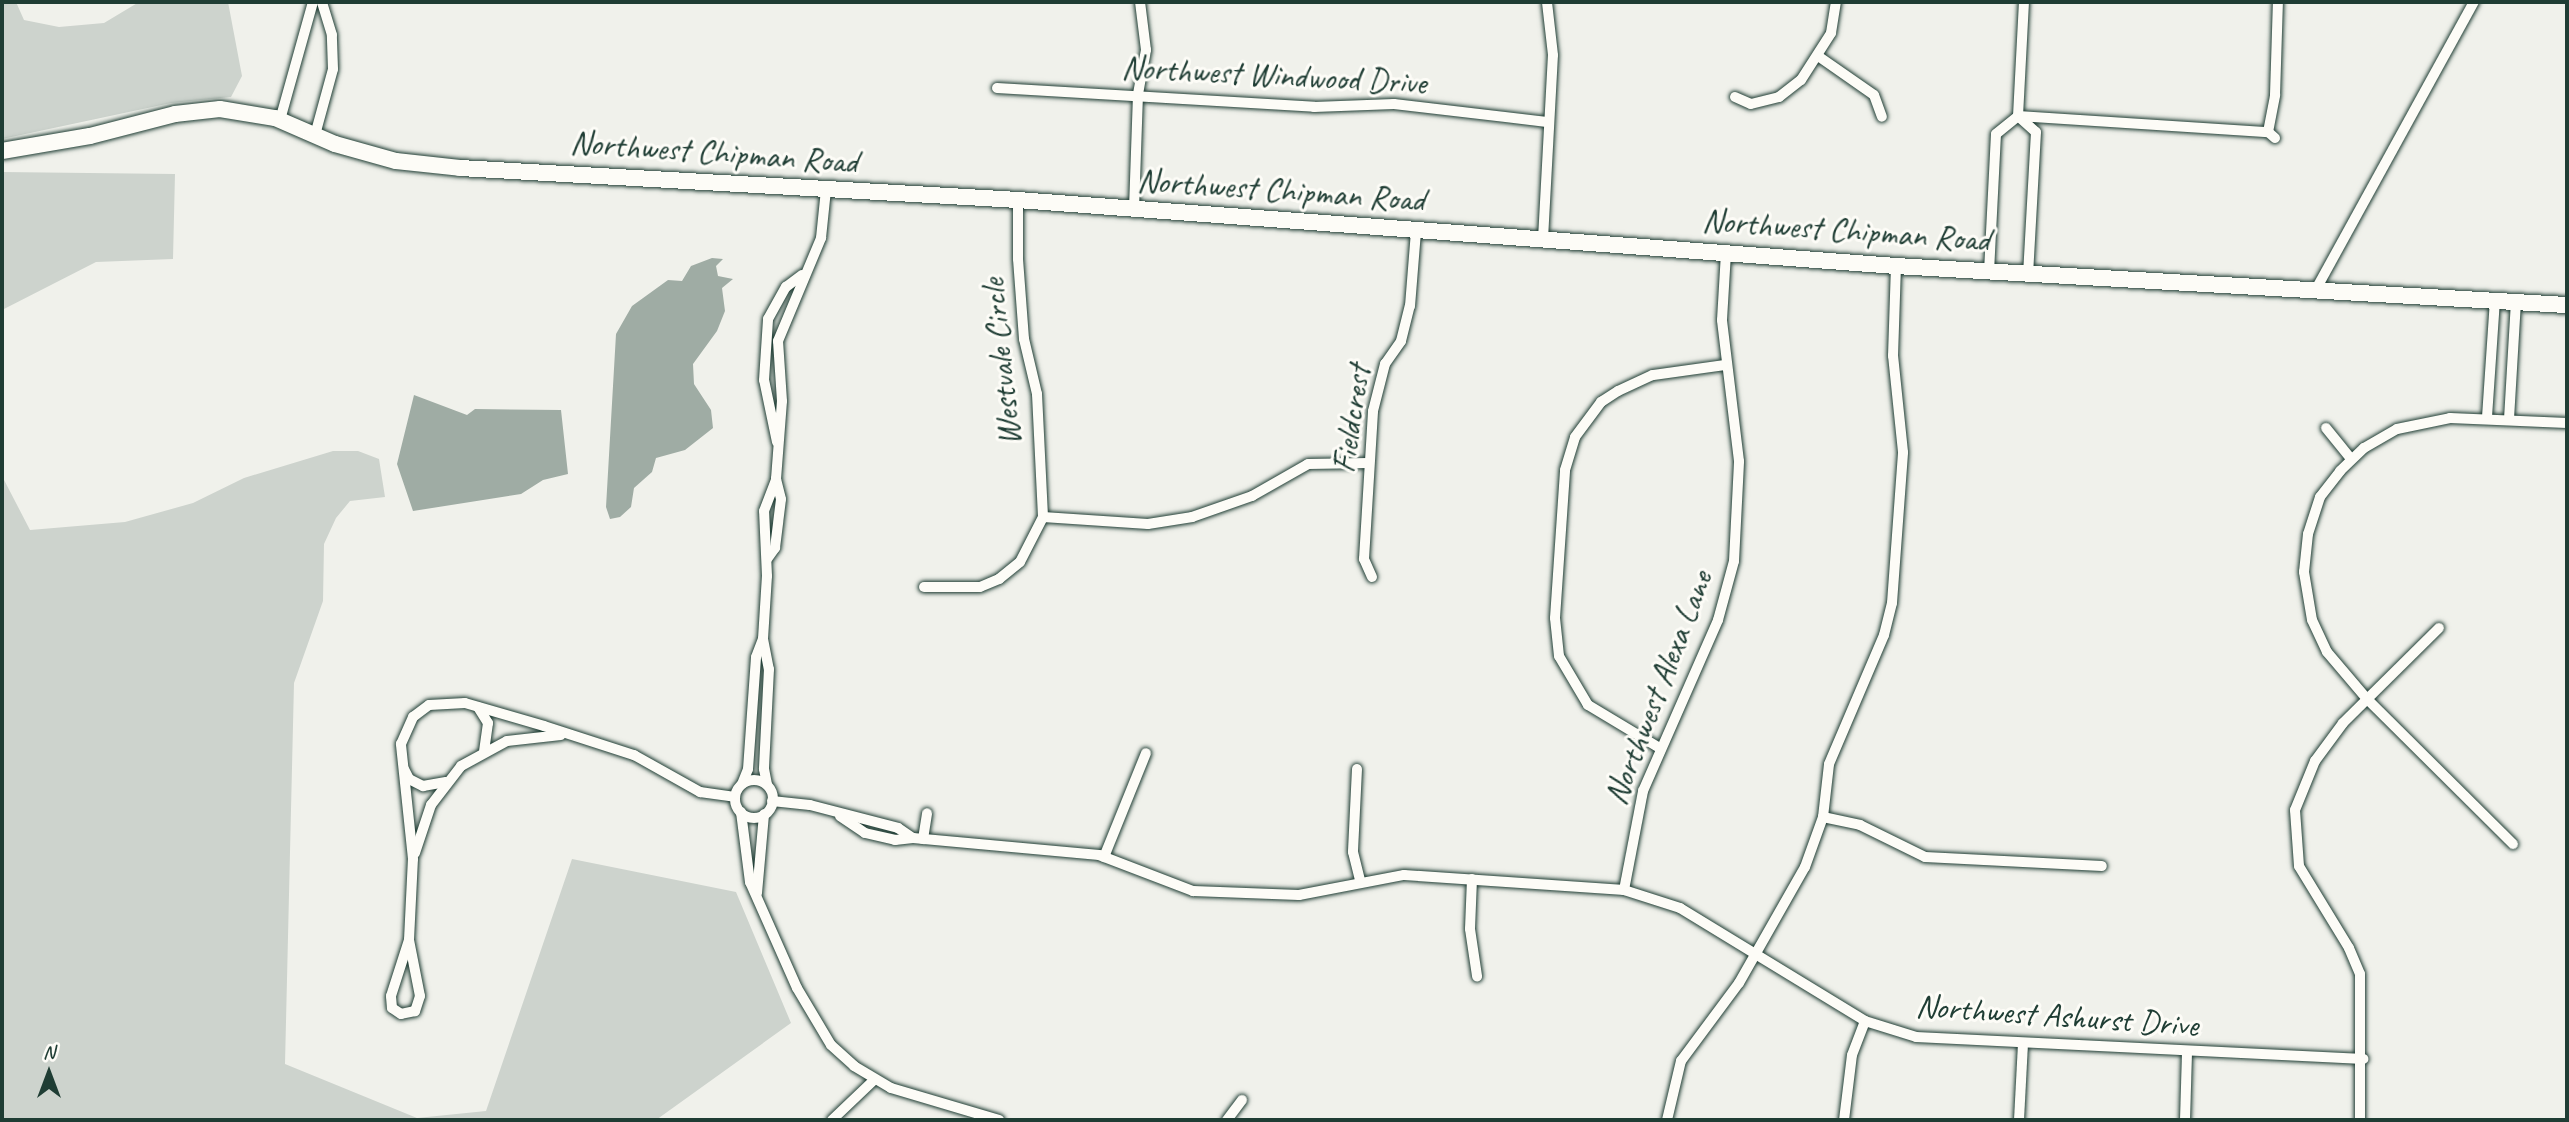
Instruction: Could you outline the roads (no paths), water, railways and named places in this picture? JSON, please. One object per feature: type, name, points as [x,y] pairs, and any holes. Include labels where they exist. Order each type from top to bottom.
[{"type":"main road","name":"Northwest Chipman Road","points":[[2,151],[201,110],[256,113],[396,161],[460,168],[1017,200],[1896,266],[2567,305]]},
{"type":"street","points":[[281,120],[313,2]]},
{"type":"street","points":[[315,135],[332,82],[334,56],[322,2]]},
{"type":"street","points":[[1134,209],[1138,94],[1146,50],[1140,2]]},
{"type":"street","points":[[1543,239],[1547,122],[1553,55],[1547,2]]},
{"type":"street","points":[[1735,97],[1751,104],[1779,97],[1801,80],[1831,33],[1836,2]]},
{"type":"street","points":[[2018,116],[2024,2]]},
{"type":"street","points":[[1989,272],[1996,134],[2018,116],[2272,135],[2278,2]]},
{"type":"street","points":[[2315,291],[2474,2]]},
{"type":"street","points":[[1818,56],[1874,95],[1882,117]]},
{"type":"street","name":"Northwest Windwood Drive","points":[[997,88],[1138,94],[1314,107],[1394,104],[1547,122]]},
{"type":"street","points":[[2018,116],[2036,132],[2028,274]]},
{"type":"street","points":[[757,893],[764,814],[772,801],[764,769],[769,669],[763,639],[767,559],[763,547],[764,511],[776,479],[779,446],[778,341],[802,275],[821,238],[826,190]]},
{"type":"street","name":"Westvale Circle","points":[[1017,200],[1024,339],[1037,394],[1043,517]]},
{"type":"street","name":"Fieldcrest","points":[[1372,577],[1364,559],[1368,463],[1377,388],[1388,355],[1401,341],[1410,306],[1416,231]]},
{"type":"street","name":"Northwest Alexa Lane","points":[[1624,890],[1643,791],[1658,747],[1718,620],[1731,581],[1739,461],[1725,365],[1726,252]]},
{"type":"street","points":[[1667,1120],[1681,1061],[1756,952],[1805,867],[1822,817],[1829,764],[1874,665],[1892,603],[1903,452],[1893,356],[1896,266]]},
{"type":"street","points":[[779,446],[764,380],[766,329],[775,302],[802,275]]},
{"type":"street","points":[[2487,417],[2495,300]]},
{"type":"street","points":[[2509,419],[2516,302]]},
{"type":"street","points":[[1658,747],[1588,705],[1559,656],[1555,618],[1565,470],[1575,437],[1601,402],[1653,375],[1725,365]]},
{"type":"street","points":[[2513,844],[2367,699],[2327,652],[2312,620],[2304,572],[2308,534],[2320,496],[2351,459],[2378,437],[2414,423],[2487,417],[2567,423]]},
{"type":"street","points":[[2326,428],[2351,459]]},
{"type":"street","points":[[924,587],[979,587],[999,579],[1020,562],[1043,517],[1148,524],[1192,517],[1252,496],[1308,464],[1368,463]]},
{"type":"street","points":[[2360,1120],[2360,974],[2349,948],[2298,866],[2293,828],[2300,789],[2315,761],[2367,699],[2440,628]]},
{"type":"street","points":[[735,797],[748,769],[756,657],[763,639]]},
{"type":"street","points":[[409,940],[391,996],[392,1008],[401,1014],[415,1011],[420,996],[409,940],[413,859],[401,763],[404,734],[421,710],[450,701],[478,707],[634,755],[700,792],[735,797]]},
{"type":"street","points":[[478,707],[488,723],[484,751]]},
{"type":"street","points":[[413,859],[423,821],[446,782],[484,751],[526,736],[572,736]]},
{"type":"street","points":[[1104,857],[1146,753]]},
{"type":"street","points":[[401,763],[415,783],[430,787],[446,782]]},
{"type":"street","points":[[1357,769],[1353,852],[1360,881]]},
{"type":"street","points":[[742,784],[753,780],[767,785]]},
{"type":"street","points":[[735,797],[741,812],[746,870],[816,1027],[843,1058],[874,1080],[999,1120]]},
{"type":"street","name":"Northwest Ashurst Drive","points":[[772,801],[810,805],[840,816],[865,833],[895,840],[918,838],[1070,850],[1104,857],[1193,891],[1299,895],[1360,881],[1404,875],[1624,890],[1680,908],[1865,1021],[1916,1037],[2362,1059]]},
{"type":"street","points":[[741,812],[752,817],[764,814]]},
{"type":"street","points":[[918,838],[927,813]]},
{"type":"street","points":[[1822,817],[1860,825],[1925,857],[2102,866]]},
{"type":"street","points":[[1472,879],[1469,929],[1477,976]]},
{"type":"street","points":[[1844,1120],[1852,1055],[1865,1021]]},
{"type":"street","points":[[2019,1120],[2022,1044]]},
{"type":"street","points":[[2185,1120],[2186,1051]]},
{"type":"street","points":[[832,1120],[874,1080]]},
{"type":"street","points":[[1227,1120],[1242,1100]]}]
